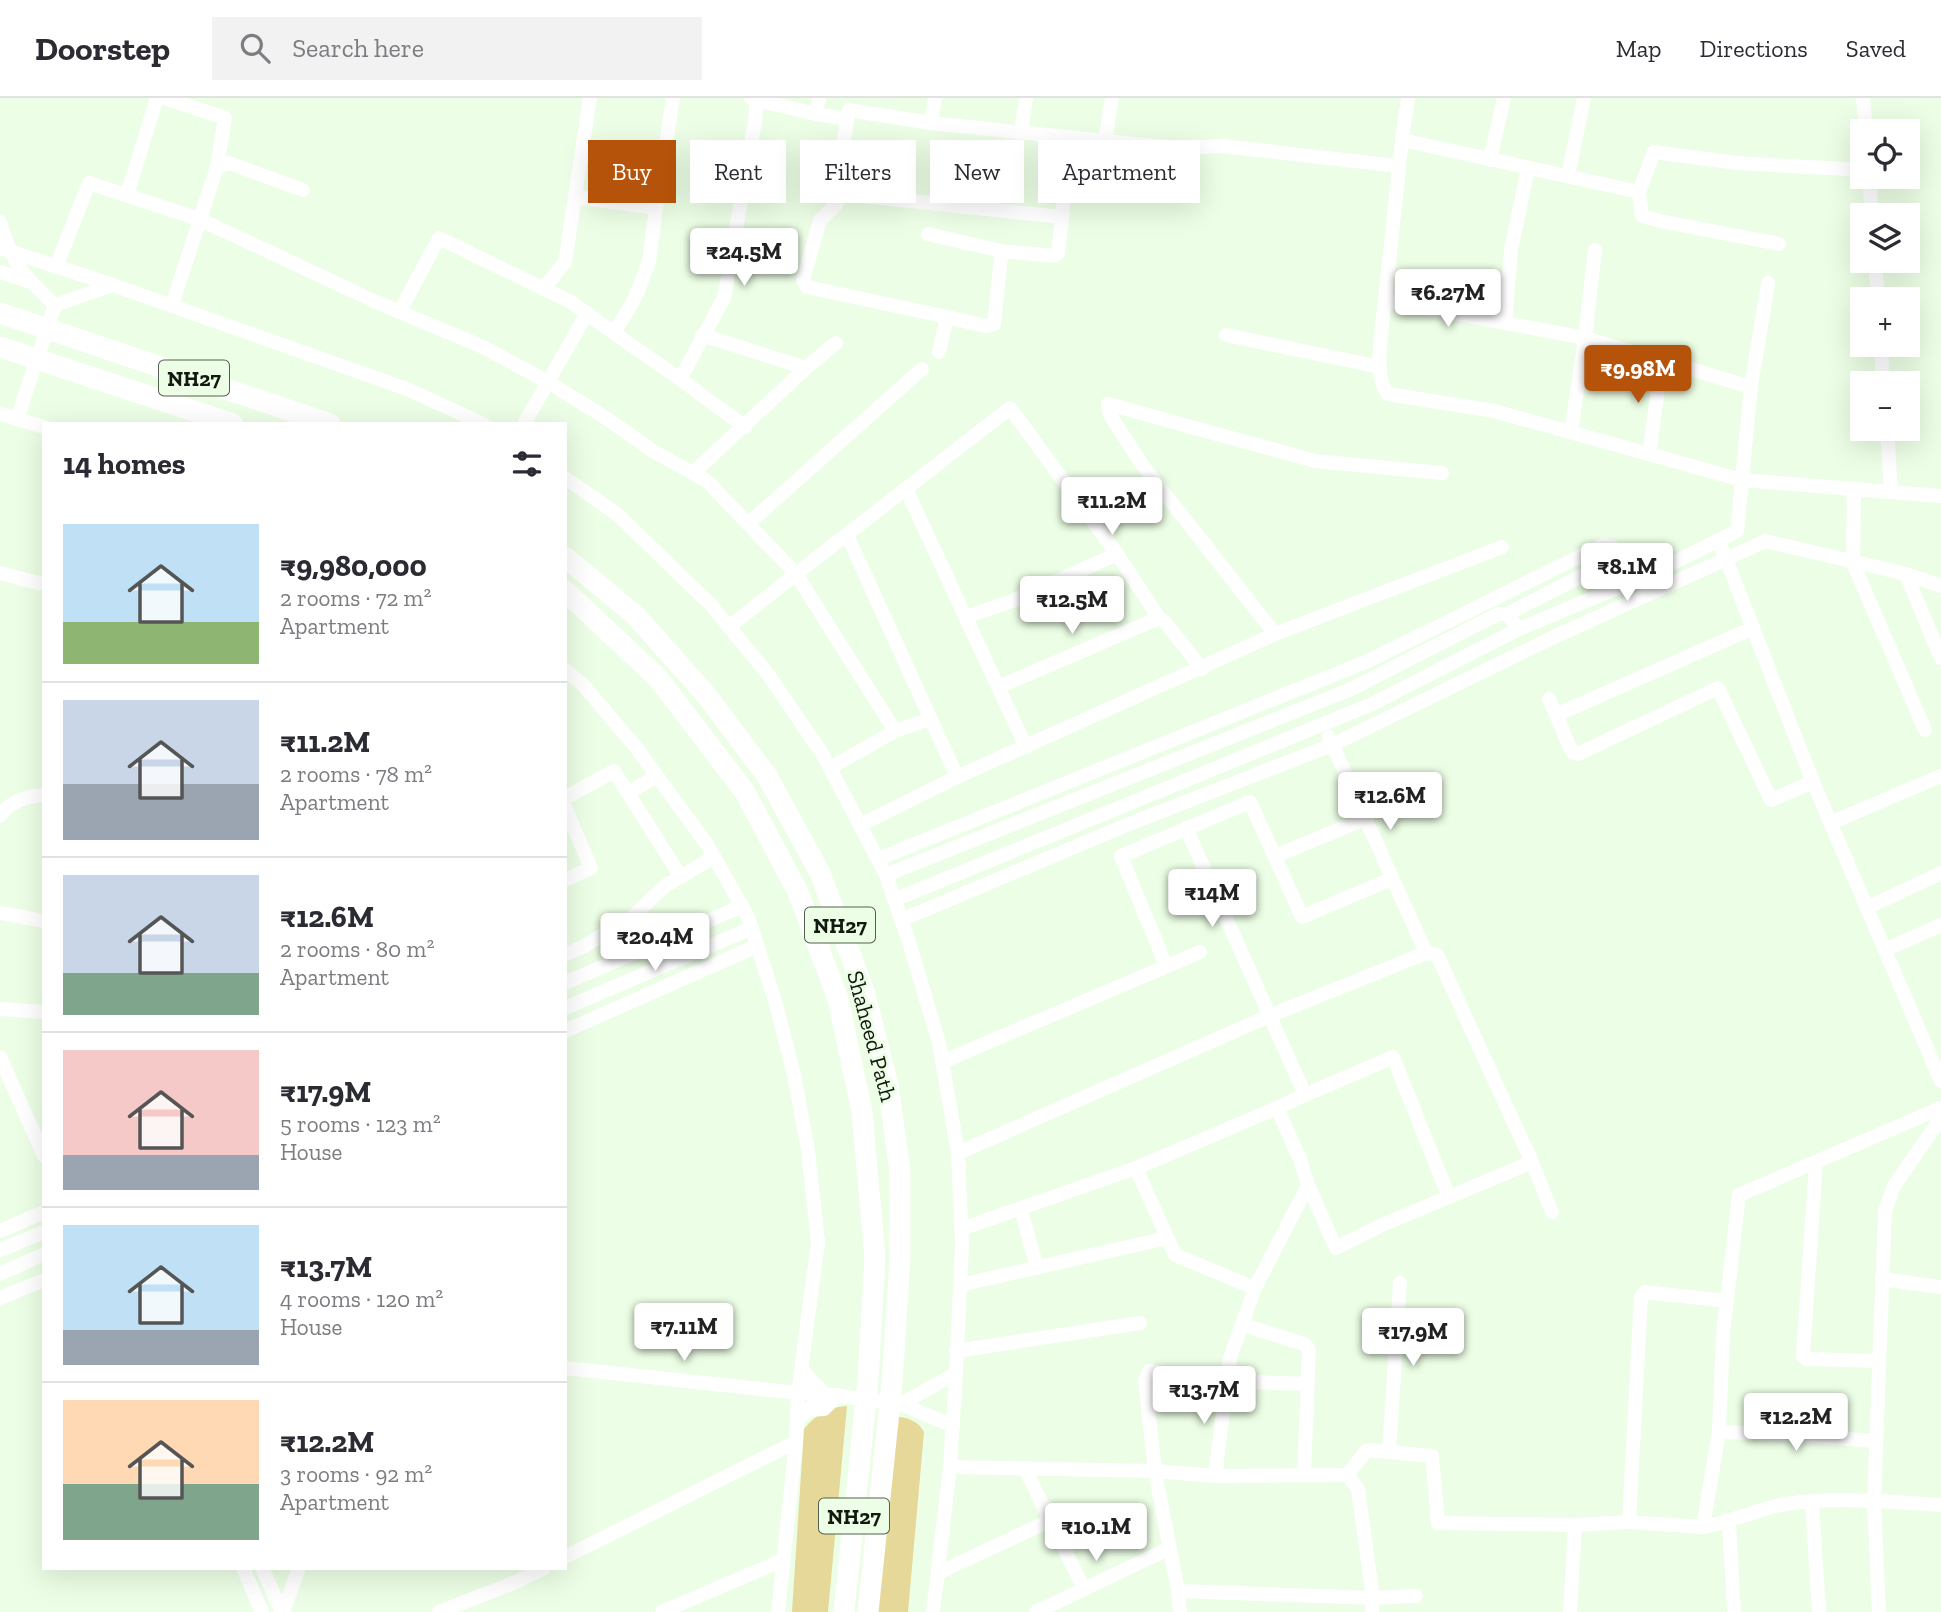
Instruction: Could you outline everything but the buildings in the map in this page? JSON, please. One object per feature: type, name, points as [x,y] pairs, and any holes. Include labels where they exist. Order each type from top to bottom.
[{"type":"highway","name":"NH27","points":[[0,313],[324,422]]},
{"type":"highway","name":"NH27","points":[[0,347],[227,422]]},
{"type":"highway","name":"Shaheed Path","points":[[567,558],[635,615],[708,696],[767,776],[820,873],[864,991],[888,1085],[900,1183],[900,1258],[892,1383],[868,1612]]},
{"type":"highway","name":"Shaheed Path","points":[[567,593],[657,677],[745,792],[798,892],[838,999],[862,1112],[875,1257],[868,1380],[844,1612]]},
{"type":"street","points":[[127,195],[157,98]]},
{"type":"street","points":[[165,98],[225,118],[217,167],[172,306]]},
{"type":"street","points":[[543,289],[565,262],[590,98]]},
{"type":"street","points":[[614,333],[635,298],[649,262],[673,98]]},
{"type":"street","points":[[816,114],[819,98]]},
{"type":"street","points":[[931,123],[935,98]]},
{"type":"street","points":[[1021,132],[1026,98]]},
{"type":"street","points":[[1105,140],[1112,98]]},
{"type":"street","points":[[1408,98],[1380,367],[1384,389],[1388,394],[1494,411],[1742,480],[1941,496]]},
{"type":"street","points":[[1490,160],[1504,98]]},
{"type":"street","points":[[1568,176],[1584,98]]},
{"type":"street","points":[[1863,98],[1865,119]]},
{"type":"street","points":[[680,379],[724,298],[754,99],[847,119]]},
{"type":"street","points":[[844,140],[849,110],[931,123],[1094,140]]},
{"type":"street","points":[[928,234],[1006,252],[1055,257],[1058,253],[1072,138]]},
{"type":"street","points":[[1402,140],[1639,192]]},
{"type":"street","points":[[1200,147],[1222,146],[1399,166]]},
{"type":"street","points":[[1779,244],[1642,216],[1639,192],[1654,152],[1736,163],[1850,169]]},
{"type":"street","points":[[217,167],[229,163],[303,190]]},
{"type":"street","points":[[1504,323],[1511,250],[1528,168]]},
{"type":"street","points":[[56,267],[89,183],[199,219],[373,301],[483,347],[548,382],[653,451],[707,481],[796,574],[895,731]]},
{"type":"street","points":[[575,197],[656,208]]},
{"type":"street","points":[[916,202],[1062,217]]},
{"type":"street","points":[[837,203],[820,220],[803,280],[807,287],[986,326],[994,324],[1001,256],[1006,252]]},
{"type":"street","points":[[0,222],[4,250],[28,281],[55,305]]},
{"type":"street","points":[[400,311],[439,238],[571,302],[745,427]]},
{"type":"street","points":[[4,250],[113,285],[407,389],[479,422]]},
{"type":"street","points":[[1571,432],[1595,250]]},
{"type":"street","points":[[0,272],[28,281]]},
{"type":"street","points":[[894,900],[1372,704],[1519,629],[1651,574],[1737,531],[1751,387],[1768,283]]},
{"type":"street","points":[[55,305],[113,285]]},
{"type":"street","points":[[1385,300],[1585,338],[1751,387]]},
{"type":"street","points":[[17,419],[55,305]]},
{"type":"street","points":[[525,422],[587,313]]},
{"type":"street","points":[[939,352],[947,317]]},
{"type":"street","points":[[702,335],[806,368]]},
{"type":"street","points":[[1226,335],[1380,367]]},
{"type":"street","points":[[693,474],[836,343]]},
{"type":"street","points":[[1649,454],[1662,361]]},
{"type":"street","points":[[748,524],[922,369]]},
{"type":"street","points":[[1275,634],[1143,466],[1110,415],[1108,404],[1315,461],[1443,474]]},
{"type":"street","points":[[729,626],[1010,408],[1159,618],[1202,668]]},
{"type":"street","points":[[0,414],[42,426]]},
{"type":"street","points":[[1887,441],[1891,491]]},
{"type":"street","points":[[567,479],[617,514],[711,605],[767,673],[830,768],[886,875],[901,920],[939,1043],[958,1153],[961,1229],[956,1373],[950,1467],[933,1612]]},
{"type":"street","points":[[906,489],[1026,747]]},
{"type":"street","points":[[1854,489],[1853,563],[1925,730]]},
{"type":"street","points":[[847,535],[957,777]]},
{"type":"street","points":[[1718,540],[1813,782],[1941,1081]]},
{"type":"street","points":[[901,920],[1129,824],[1332,745],[1556,636],[1765,541],[1906,574],[1941,586]]},
{"type":"street","points":[[878,859],[1368,661],[1603,545],[1613,547],[1616,552],[1615,559],[1507,614],[1498,614],[1349,690],[886,875]]},
{"type":"street","points":[[860,825],[957,777],[1275,634],[1502,547]]},
{"type":"street","points":[[966,617],[1015,600],[1116,554]]},
{"type":"street","points":[[0,573],[42,582]]},
{"type":"street","points":[[1906,574],[1941,658]]},
{"type":"street","points":[[1507,614],[1519,629]]},
{"type":"street","points":[[998,687],[1159,618]]},
{"type":"street","points":[[1556,715],[1752,628]]},
{"type":"street","points":[[567,672],[583,685],[657,776],[714,857],[742,906],[776,1004],[794,1075],[808,1150],[818,1242],[799,1393],[802,1415],[796,1442],[778,1612]]},
{"type":"street","points":[[1549,699],[1572,752],[1578,754],[1718,688],[1770,800],[1813,782]]},
{"type":"street","points":[[830,768],[895,731],[930,719]]},
{"type":"street","points":[[1323,724],[1426,953]]},
{"type":"street","points":[[567,797],[614,771],[681,877]]},
{"type":"street","points":[[628,793],[657,776]]},
{"type":"street","points":[[1830,823],[1941,776]]},
{"type":"street","points":[[0,816],[16,802],[42,795]]},
{"type":"street","points":[[1166,966],[1122,856],[1250,802],[1302,916],[1391,879]]},
{"type":"street","points":[[567,812],[591,868],[567,879]]},
{"type":"street","points":[[1275,856],[1365,819]]},
{"type":"street","points":[[1186,828],[1305,1095]]},
{"type":"street","points":[[567,953],[583,947],[632,917],[665,886],[714,857]]},
{"type":"street","points":[[1866,908],[1941,873]]},
{"type":"street","points":[[567,982],[742,906]]},
{"type":"street","points":[[0,913],[42,921]]},
{"type":"street","points":[[1885,950],[1941,925]]},
{"type":"street","points":[[567,1007],[751,928]]},
{"type":"street","points":[[567,1030],[757,946]]},
{"type":"street","points":[[942,1062],[1200,952]]},
{"type":"street","points":[[958,1153],[1269,1016],[1426,953],[1437,955],[1532,1162],[1552,1212]]},
{"type":"street","points":[[0,1009],[42,1012]]},
{"type":"street","points":[[0,1057],[39,1133]]},
{"type":"street","points":[[961,1229],[1136,1168],[1393,1057],[1449,1197]]},
{"type":"street","points":[[1277,1108],[1300,1159],[1307,1185],[1336,1248],[1384,1224],[1532,1162]]},
{"type":"street","points":[[1703,1527],[1719,1432],[1727,1301],[1739,1195],[1941,1108]]},
{"type":"street","points":[[1879,1612],[1874,1501],[1885,1211],[1894,1186],[1941,1118]]},
{"type":"street","points":[[1816,1162],[1802,1356],[1806,1359],[1878,1361]]},
{"type":"street","points":[[1136,1168],[1175,1255],[1255,1288]]},
{"type":"street","points":[[1215,1475],[1230,1358],[1255,1288],[1307,1185]]},
{"type":"street","points":[[1021,1209],[1037,1268]]},
{"type":"street","points":[[0,1231],[42,1213]]},
{"type":"street","points":[[0,1250],[42,1232]]},
{"type":"street","points":[[960,1285],[1167,1238]]},
{"type":"street","points":[[0,1274],[42,1255]]},
{"type":"street","points":[[1882,1279],[1941,1287]]},
{"type":"street","points":[[0,1298],[42,1281]]},
{"type":"street","points":[[1389,1452],[1401,1283]]},
{"type":"street","points":[[1629,1522],[1641,1297],[1645,1292],[1727,1301]]},
{"type":"street","points":[[956,1351],[1140,1323]]},
{"type":"street","points":[[1243,1325],[1304,1344],[1308,1349],[1304,1475]]},
{"type":"street","points":[[567,1368],[799,1393],[831,1394],[901,1404],[953,1426]]},
{"type":"street","points":[[802,1370],[831,1394]]},
{"type":"street","points":[[1180,1612],[1155,1471],[1145,1381],[1149,1371],[1227,1381],[1308,1384]]},
{"type":"street","points":[[901,1404],[956,1373]]},
{"type":"street","points":[[802,1415],[824,1409],[831,1394]]},
{"type":"street","points":[[1719,1432],[1875,1441]]},
{"type":"street","points":[[567,1556],[796,1442]]},
{"type":"street","points":[[1347,1475],[1367,1450],[1432,1456],[1438,1523],[1576,1525],[1629,1522],[1703,1527],[1780,1506],[1812,1502],[1874,1501],[1941,1505]]},
{"type":"street","points":[[950,1467],[1155,1471],[1215,1475],[1347,1475]]},
{"type":"street","points":[[1025,1469],[1084,1589]]},
{"type":"street","points":[[1347,1475],[1358,1489],[1372,1605]]},
{"type":"street","points":[[1812,1502],[1819,1612]]},
{"type":"street","points":[[938,1573],[1051,1520]]},
{"type":"street","points":[[1729,1522],[1734,1612]]},
{"type":"street","points":[[1570,1612],[1576,1525]]},
{"type":"street","points":[[1036,1612],[1170,1548]]},
{"type":"street","points":[[662,1612],[783,1560]]},
{"type":"street","points":[[244,1570],[262,1612]]},
{"type":"street","points":[[263,1570],[282,1612]]},
{"type":"street","points":[[282,1612],[298,1570]]},
{"type":"street","points":[[439,1612],[540,1570]]},
{"type":"street","points":[[1178,1591],[1372,1605],[1416,1596]]},
{"type":"shaded area","points":[[847,1406],[828,1612],[792,1612],[804,1429],[823,1413]]},
{"type":"shaded area","points":[[893,1416],[911,1420],[924,1432],[908,1612],[874,1612]]}]
